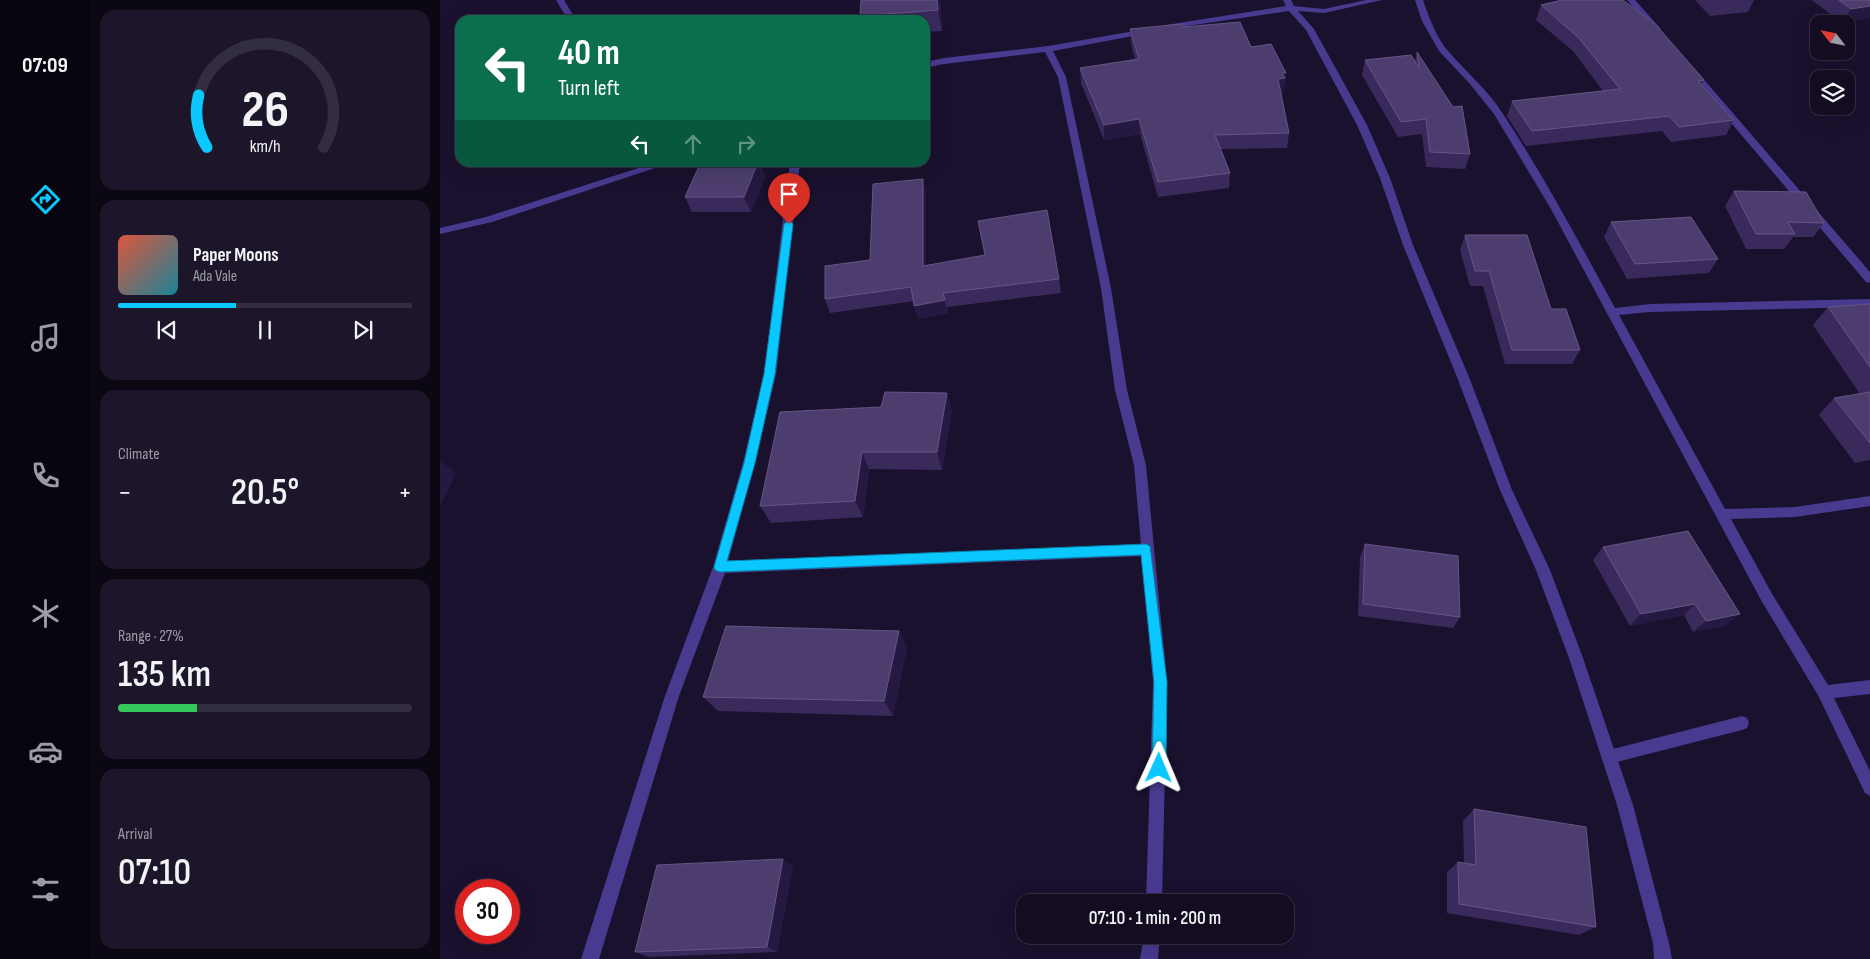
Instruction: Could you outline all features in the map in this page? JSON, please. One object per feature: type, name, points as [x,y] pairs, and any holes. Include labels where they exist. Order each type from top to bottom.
[{"type":"street","points":[[560,0],[569,15]]},
{"type":"street","points":[[930,64],[953,59],[1048,49],[1289,4],[1324,11],[1378,0]]},
{"type":"street","points":[[1419,0],[1426,21],[1443,51],[1473,82],[1498,113],[1556,209],[1766,596],[1824,692],[1870,788]]},
{"type":"street","points":[[1631,0],[1663,38]]},
{"type":"street","points":[[1289,4],[1310,30],[1342,84],[1386,178],[1408,245],[1463,378],[1506,490],[1544,570],[1625,805],[1661,943],[1663,959]]},
{"type":"street","points":[[1048,49],[1062,77],[1106,288],[1121,390],[1140,465],[1146,550],[1160,682],[1154,894]]},
{"type":"street","points":[[1682,60],[1870,279]]},
{"type":"street","points":[[440,231],[488,220],[653,167]]},
{"type":"street","points":[[590,959],[672,696],[720,567],[749,463],[770,374],[794,167]]},
{"type":"street","points":[[1612,312],[1650,308],[1870,303]]},
{"type":"street","points":[[1722,514],[1795,512],[1870,501]]},
{"type":"street","points":[[720,567],[1146,550]]},
{"type":"street","points":[[1824,692],[1870,687]]},
{"type":"street","points":[[1609,757],[1742,723]]},
{"type":"street","points":[[1149,959],[1151,944]]},
{"type":"building","points":[[861,0],[937,0],[938,10],[860,15]]},
{"type":"building","points":[[1562,0],[1623,0],[1656,25],[1704,80],[1698,81],[1734,120],[1679,127],[1669,116],[1532,131],[1512,101],[1620,89],[1578,37],[1541,5]]},
{"type":"building","points":[[1839,0],[1870,0],[1870,6],[1851,9]]},
{"type":"building","points":[[1240,22],[1251,47],[1271,44],[1286,73],[1282,73],[1285,78],[1278,79],[1289,133],[1215,135],[1230,173],[1158,182],[1139,119],[1104,125],[1080,68],[1139,59],[1130,29],[1182,24],[1183,27]]},
{"type":"building","points":[[1417,52],[1453,107],[1462,106],[1470,154],[1430,152],[1426,119],[1401,122],[1365,60],[1411,55],[1419,68]]},
{"type":"building","points":[[699,167],[756,167],[744,197],[685,197]]},
{"type":"building","points":[[923,179],[923,266],[985,255],[978,221],[1047,210],[1059,279],[943,293],[945,300],[914,306],[911,287],[825,299],[825,266],[870,260],[873,184]]},
{"type":"building","points":[[1734,191],[1806,192],[1824,223],[1788,222],[1795,234],[1756,234]]},
{"type":"building","points":[[1691,217],[1718,259],[1635,264],[1611,222]]},
{"type":"building","points":[[1465,235],[1527,235],[1551,309],[1566,309],[1580,350],[1512,350],[1489,271],[1475,271]]},
{"type":"building","points":[[1870,304],[1870,367],[1828,307]]},
{"type":"building","points":[[885,392],[947,393],[937,452],[862,452],[855,501],[760,506],[780,412],[881,407]]},
{"type":"building","points":[[1870,392],[1870,443],[1834,398]]},
{"type":"building","points":[[1688,531],[1740,614],[1706,621],[1695,604],[1641,614],[1603,547]]},
{"type":"building","points":[[1365,544],[1458,556],[1460,617],[1363,604]]},
{"type":"building","points":[[726,626],[899,631],[884,701],[703,697]]},
{"type":"building","points":[[1474,809],[1586,827],[1596,927],[1459,904],[1458,862],[1476,865]]},
{"type":"building","points":[[783,859],[767,947],[635,952],[657,865]]},
{"type":"route","points":[[789,224],[770,374],[749,463],[720,567],[1146,550],[1160,682],[1159,768]]}]
